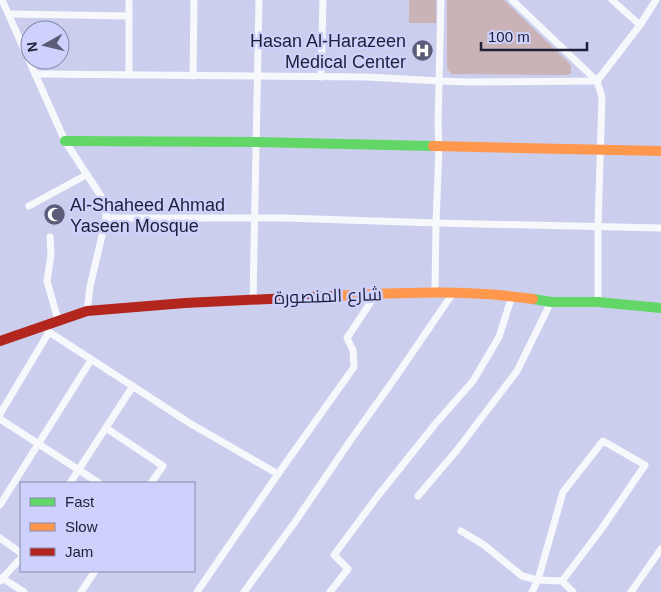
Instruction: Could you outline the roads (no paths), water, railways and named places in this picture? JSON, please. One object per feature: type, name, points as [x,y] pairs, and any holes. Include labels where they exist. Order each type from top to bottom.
[{"type":"main road","points":[[65,141],[255,142],[661,151]]},
{"type":"main road","name":"شارع المنصورة","points":[[0,341],[46,329],[58,320],[87,311],[253,299],[435,292],[512,296],[551,302],[598,302],[661,308]]},
{"type":"street","points":[[2,0],[65,141],[106,204],[106,218],[90,287],[87,311]]},
{"type":"street","points":[[129,0],[129,74]]},
{"type":"street","points":[[193,76],[194,0]]},
{"type":"street","points":[[253,299],[259,0]]},
{"type":"street","points":[[321,77],[323,0]]},
{"type":"street","points":[[435,292],[441,0]]},
{"type":"street","points":[[512,0],[597,81],[602,97],[598,302]]},
{"type":"street","points":[[612,0],[640,24]]},
{"type":"street","points":[[597,81],[656,0]]},
{"type":"street","points":[[9,14],[129,16]]},
{"type":"street","points":[[35,74],[367,77],[440,81],[597,81]]},
{"type":"street","points":[[29,206],[86,175]]},
{"type":"street","points":[[106,218],[285,218],[661,228]]},
{"type":"street","points":[[50,237],[51,255],[47,281],[58,320]]},
{"type":"street","points":[[244,592],[295,522],[452,293]]},
{"type":"street","points":[[197,592],[354,367],[353,350],[347,338],[376,294]]},
{"type":"street","points":[[330,592],[348,569],[334,555],[377,497],[473,380],[499,337],[512,296]]},
{"type":"street","points":[[418,496],[517,370],[551,302]]},
{"type":"street","points":[[0,414],[46,329],[191,424],[278,474]]},
{"type":"street","points":[[0,505],[92,360]]},
{"type":"street","points":[[71,482],[133,386]]},
{"type":"street","points":[[0,419],[97,482]]},
{"type":"street","points":[[106,428],[163,466],[152,482]]},
{"type":"street","points":[[532,592],[538,580],[563,492],[603,440],[645,465],[600,531],[562,581]]},
{"type":"street","points":[[461,531],[484,545],[522,576],[538,580],[562,581],[573,592]]},
{"type":"street","points":[[0,538],[20,552]]},
{"type":"street","points":[[631,592],[661,549]]},
{"type":"street","points":[[20,559],[1,580],[24,592]]},
{"type":"street","points":[[81,592],[94,572]]},
{"type":"place","name":"Hasan Al-Harazeen Medical Center","points":[[422,51]]},
{"type":"place","name":"Al-Shaheed Ahmad Yaseen Mosque","points":[[54,215]]}]
